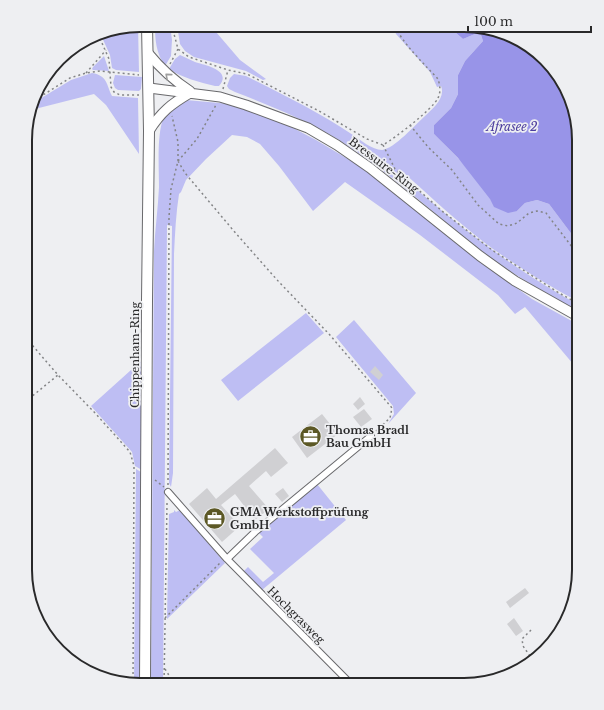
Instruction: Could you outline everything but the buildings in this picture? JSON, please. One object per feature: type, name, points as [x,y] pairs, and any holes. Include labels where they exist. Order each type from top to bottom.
[{"type":"main road","name":"Chippenham-Ring","points":[[145,678],[147,301],[150,131],[147,32]]},
{"type":"main road","points":[[148,53],[164,72],[191,93],[166,108],[150,131]]},
{"type":"main road","name":"Bressuire-Ring","points":[[149,92],[191,93],[220,97],[252,107],[302,126],[337,145],[370,168],[480,256],[515,281],[572,313]]},
{"type":"street","points":[[226,558],[255,532],[371,436]]},
{"type":"street","name":"Hochgrasweg","points":[[168,492],[226,558],[345,678]]},
{"type":"path","points":[[174,32],[178,49],[189,58],[247,74],[319,111],[367,139],[383,145],[395,169],[442,211],[492,250],[572,300]]},
{"type":"path","points":[[383,145],[395,138],[435,102],[438,98],[440,88],[438,80],[403,40],[398,32]]},
{"type":"path","points":[[101,39],[110,59],[111,87],[114,92],[120,95],[149,92]]},
{"type":"path","points":[[164,72],[178,49]]},
{"type":"path","points":[[86,73],[106,50]]},
{"type":"path","points":[[164,678],[168,492],[169,217],[171,189],[178,161],[197,139],[220,97],[228,70]]},
{"type":"path","points":[[42,95],[70,78],[86,73],[100,71],[149,76]]},
{"type":"path","points":[[410,125],[428,147],[452,170],[478,205],[499,224],[508,226],[517,223],[529,213],[537,211],[546,213],[572,247]]},
{"type":"path","points":[[178,161],[185,173],[228,224],[279,282],[329,334],[392,408],[390,418],[371,436]]},
{"type":"path","points":[[32,345],[130,452],[134,466],[133,678]]},
{"type":"path","points":[[32,396],[58,375]]},
{"type":"path","points":[[165,618],[226,558]]},
{"type":"path","points":[[530,656],[523,646],[522,639],[532,630]]},
{"type":"path","points":[[164,667],[171,678]]},
{"type":"shaded area","points":[[138,32],[139,72],[116,70],[112,68],[110,55],[103,39],[126,33]]},
{"type":"shaded area","points":[[155,32],[171,32],[171,56],[165,66],[160,56]]},
{"type":"shaded area","points":[[178,32],[216,32],[240,60],[266,79],[263,80],[246,71],[194,57],[185,51],[180,44]]},
{"type":"shaded area","points":[[395,32],[455,32],[463,39],[475,34],[481,35],[483,41],[465,61],[458,75],[458,94],[451,108],[434,125],[434,134],[459,159],[483,187],[495,207],[517,211],[525,203],[537,200],[549,204],[572,235],[572,298],[535,277],[493,249],[459,222],[404,173],[401,176],[464,229],[532,277],[572,301],[572,307],[526,281],[488,256],[392,178],[339,140],[275,108],[235,92],[227,86],[230,78],[234,74],[246,76],[314,111],[371,147],[378,150],[387,149],[405,136],[434,107],[442,95],[441,86],[437,87],[430,72]]},
{"type":"shaded area","points":[[180,55],[220,72],[222,80],[219,86],[191,79],[169,69],[175,59]]},
{"type":"shaded area","points":[[104,56],[109,71],[93,70],[93,67]]},
{"type":"shaded area","points":[[92,73],[97,74],[104,78],[112,96],[138,98],[139,154],[106,105],[94,94],[37,108],[40,99],[71,80]]},
{"type":"shaded area","points":[[115,75],[142,77],[141,89],[139,91],[118,90],[115,88],[113,83]]},
{"type":"shaded area","points":[[186,100],[230,104],[278,120],[316,140],[363,168],[471,255],[532,299],[572,321],[572,363],[525,307],[515,314],[498,295],[420,235],[345,182],[313,211],[279,166],[260,144],[247,137],[232,135],[186,180],[179,194],[174,254],[173,473],[171,487],[169,483],[172,226],[167,225],[163,678],[151,678],[154,251],[159,187],[159,145],[162,122],[166,115]]},
{"type":"shaded area","points":[[306,313],[324,333],[238,401],[221,380]]},
{"type":"shaded area","points":[[354,320],[416,393],[388,424],[394,414],[393,406],[336,337]]},
{"type":"shaded area","points":[[141,361],[142,470],[135,466],[132,452],[91,406]]},
{"type":"shaded area","points":[[136,469],[141,472],[140,678],[134,678]]},
{"type":"shaded area","points":[[317,484],[346,520],[262,590],[244,571],[248,567],[263,582],[274,573],[250,549],[263,537],[258,532]]},
{"type":"shaded area","points":[[174,510],[176,512],[180,510],[225,563],[167,619],[169,514],[174,512]]},
{"type":"water","name":"Afrasee 2","points":[[455,32],[478,33],[512,43],[530,54],[550,74],[558,86],[564,99],[571,126],[572,235],[549,204],[537,200],[525,203],[517,211],[508,213],[494,207],[490,199],[458,158],[434,134],[434,125],[451,108],[458,94],[458,75],[465,61],[483,41],[481,35],[475,34],[463,39]]},
{"type":"place","name":"Thomas Bradl Bau GmbH","points":[[311,436]]},
{"type":"place","name":"GMA Werkstoffprüfung GmbH","points":[[215,518]]}]
